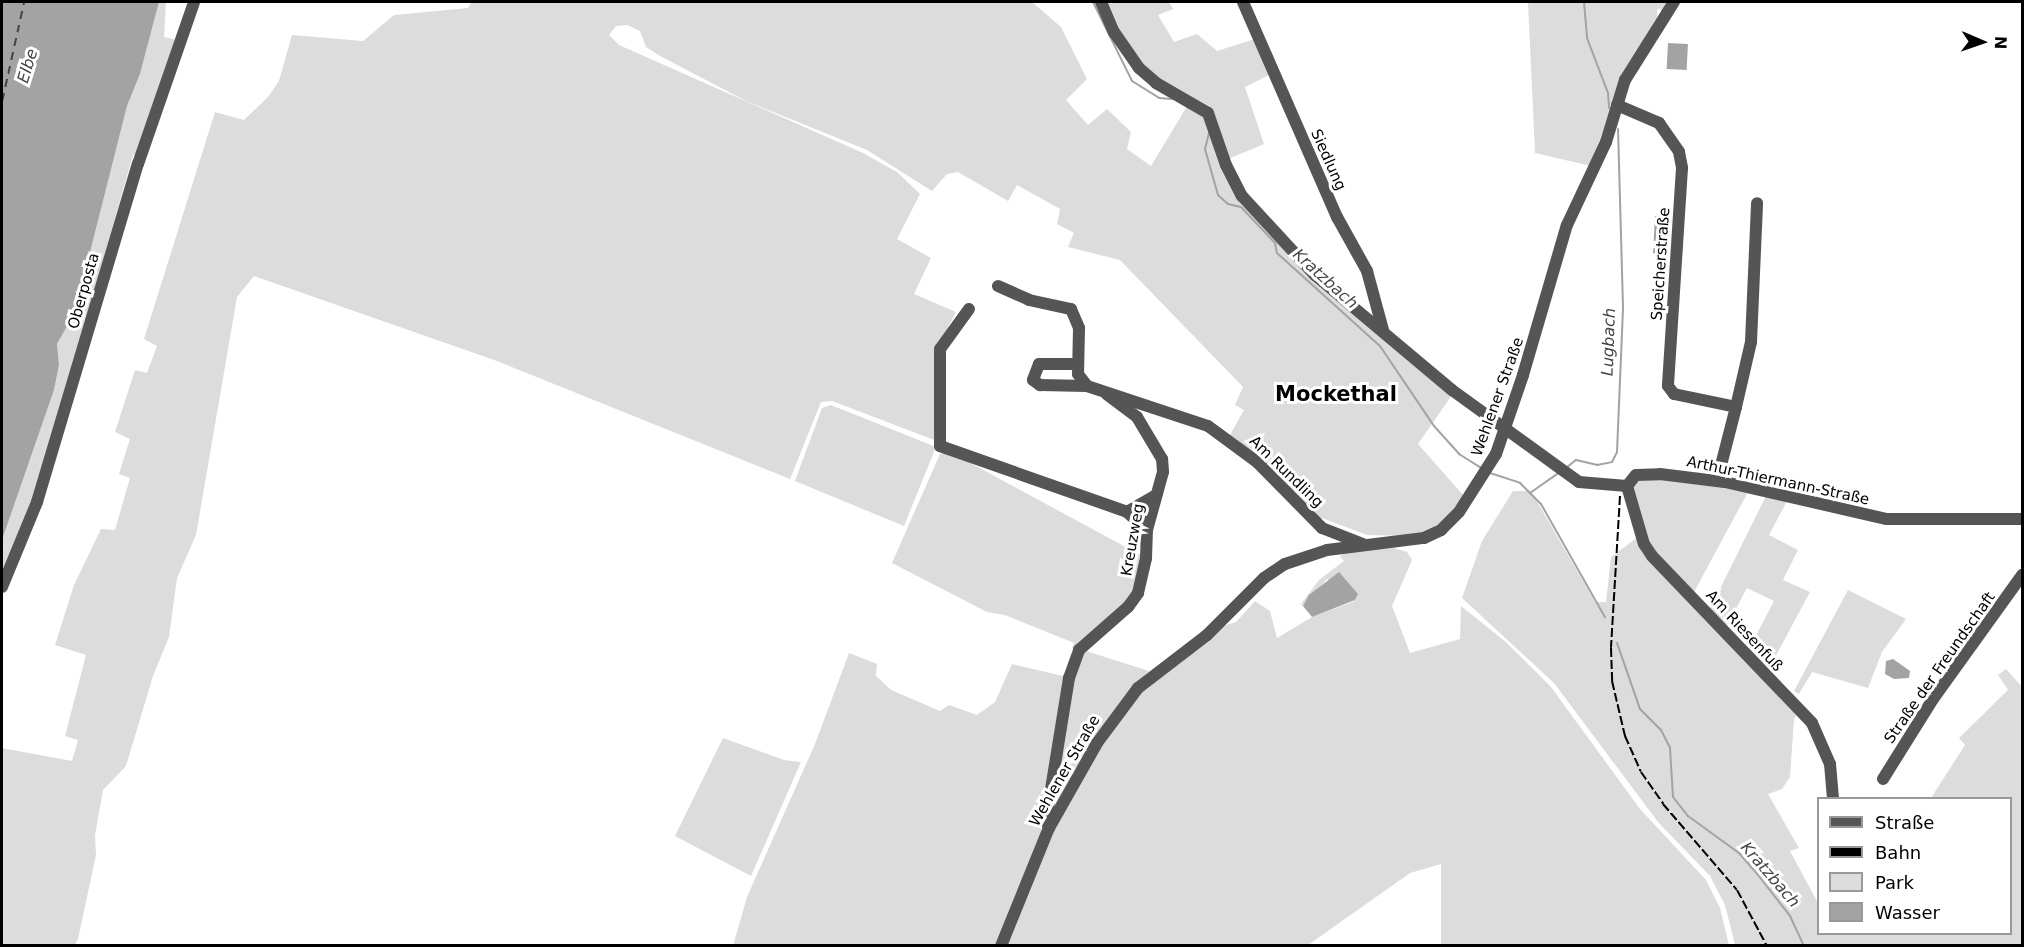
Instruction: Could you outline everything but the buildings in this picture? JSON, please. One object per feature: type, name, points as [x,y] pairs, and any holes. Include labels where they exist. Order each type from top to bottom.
[{"type":"street","name":"Oberposta","points":[[2,587],[37,502],[138,164],[194,2]]},
{"type":"street","points":[[1101,2],[1114,32],[1139,68],[1156,83],[1208,113],[1226,165],[1242,196],[1315,276],[1383,330],[1452,390],[1579,482],[1627,486]]},
{"type":"street","name":"Siedlung","points":[[1243,2],[1324,188],[1367,271],[1377,298],[1383,330]]},
{"type":"street","name":"Wehlener Straße","points":[[1001,945],[1049,828],[1097,743],[1138,688],[1207,635],[1264,578],[1297,559],[1327,550],[1363,544],[1413,541],[1441,530],[1459,512],[1489,467],[1504,428],[1524,375],[1567,225],[1606,142],[1625,80],[1674,2]]},
{"type":"street","name":"Speicherstraße","points":[[1617,105],[1659,123],[1669,132],[1682,168],[1668,386],[1674,394],[1736,407]]},
{"type":"street","points":[[1717,481],[1751,342],[1757,203]]},
{"type":"street","points":[[998,286],[1029,300],[1071,309],[1079,328],[1077,364],[1087,386]]},
{"type":"street","points":[[1359,312],[1377,298]]},
{"type":"street","points":[[969,309],[940,349],[940,446],[1127,512],[1147,530]]},
{"type":"street","name":"Am Rundling","points":[[1077,364],[1039,364],[1033,380],[1040,385],[1087,386],[1208,426],[1229,439],[1322,528],[1363,544]]},
{"type":"street","name":"Kreuzweg","points":[[1049,828],[1046,820],[1069,678],[1079,650],[1128,607],[1138,592],[1146,558],[1147,530],[1163,472],[1162,459],[1137,417],[1107,394]]},
{"type":"street","name":"Arthur-Thiermann-Straße","points":[[1627,486],[1636,475],[1645,473],[1717,481],[1887,519],[2022,519]]},
{"type":"street","name":"Am Riesenfuß","points":[[1627,486],[1644,544],[1652,556],[1812,723],[1830,764],[1833,797]]},
{"type":"street","points":[[1127,512],[1156,495]]},
{"type":"street","points":[[1322,528],[1327,550]]},
{"type":"street","name":"Straße der Freundschaft","points":[[1883,779],[1933,699],[2022,575]]},
{"type":"green space","points":[[159,2],[166,2],[164,37],[177,40],[137,154],[133,155],[34,502],[2,579],[2,540],[54,390],[59,365],[57,344],[75,312],[127,106],[140,74]]},
{"type":"green space","points":[[471,2],[1032,2],[1061,27],[1087,79],[1066,100],[1088,125],[1107,109],[1131,132],[1127,149],[1151,166],[1189,103],[1206,116],[1222,165],[1281,246],[1452,395],[1418,444],[1464,496],[1444,520],[1427,531],[1411,536],[1367,535],[1322,518],[1318,520],[1230,435],[1244,410],[1235,405],[1243,387],[1120,260],[1068,247],[1074,233],[1057,224],[1060,209],[1017,185],[1008,201],[958,172],[947,174],[932,191],[867,150],[746,101],[660,56],[646,47],[640,31],[627,25],[616,26],[609,35],[619,45],[863,153],[897,172],[920,194],[897,239],[931,258],[914,294],[956,312],[942,339],[937,441],[832,401],[821,402],[790,479],[497,361],[254,276],[237,297],[196,535],[177,578],[169,637],[153,676],[126,766],[103,790],[95,835],[96,855],[78,939],[75,945],[2,945],[2,748],[72,761],[78,740],[65,736],[86,655],[55,645],[74,585],[101,529],[115,530],[130,478],[119,474],[130,439],[115,432],[135,370],[147,373],[157,346],[144,339],[215,112],[244,120],[268,97],[279,81],[292,35],[363,41],[394,15],[468,8]]},
{"type":"green space","points":[[1103,2],[1169,2],[1173,9],[1158,15],[1174,42],[1197,34],[1217,51],[1255,39],[1271,74],[1245,87],[1264,144],[1228,159],[1218,124],[1158,82],[1128,51]]},
{"type":"green space","points":[[1528,2],[1669,2],[1661,12],[1660,8],[1657,10],[1657,17],[1621,78],[1591,166],[1535,153]]},
{"type":"green space","points":[[831,405],[936,447],[904,526],[795,481],[822,408]]},
{"type":"green space","points":[[948,451],[1146,558],[1138,593],[1079,650],[1072,648],[1074,643],[1005,615],[987,612],[892,563],[940,454]]},
{"type":"green space","points":[[1644,477],[1684,479],[1748,492],[1693,594],[1647,545],[1632,489]]},
{"type":"green space","points":[[1513,491],[1531,491],[1595,602],[1606,602],[1611,557],[1638,537],[1798,713],[1794,719],[1790,777],[1782,789],[1768,794],[1799,848],[1790,851],[1817,901],[1817,935],[2012,935],[2012,797],[1932,797],[1965,745],[1959,738],[2008,690],[1998,675],[2006,669],[2022,687],[2022,945],[1735,945],[1725,905],[1710,876],[1658,822],[1554,683],[1462,598],[1482,541]]},
{"type":"green space","points":[[1766,496],[1787,501],[1769,535],[1798,550],[1783,580],[1810,592],[1766,674],[1747,653],[1774,601],[1747,588],[1725,629],[1709,611]]},
{"type":"green space","points":[[1394,548],[1407,552],[1412,560],[1392,606],[1410,653],[1460,639],[1461,606],[1506,642],[1551,687],[1640,809],[1706,880],[1720,908],[1729,945],[1441,945],[1441,864],[1410,873],[1308,945],[1004,946],[1041,855],[1098,747],[1142,689],[1223,626],[1236,622],[1255,601],[1270,611],[1277,638],[1312,617],[1355,601],[1327,579],[1303,606],[1301,604],[1319,580],[1344,561],[1340,557],[1345,551]]},
{"type":"green space","points":[[1848,590],[1906,619],[1882,652],[1868,688],[1812,672],[1799,694],[1794,691]]},
{"type":"green space","points":[[1083,650],[1149,671],[1135,685],[1054,814],[1072,678]]},
{"type":"green space","points":[[849,653],[877,664],[876,676],[891,690],[940,711],[949,705],[977,715],[995,702],[1012,664],[1067,677],[1048,791],[1041,810],[1041,837],[997,945],[733,946],[747,897],[815,744]]},
{"type":"green space","points":[[723,738],[784,760],[801,762],[751,876],[675,836]]},
{"type":"water","name":"Elbe","points":[[2,2],[159,2],[140,74],[127,106],[75,312],[57,344],[59,365],[54,390],[2,540]]},
{"type":"water","points":[[1668,43],[1688,44],[1687,70],[1667,69]]},
{"type":"water","points":[[1655,216],[1670,220],[1667,255],[1653,253]]},
{"type":"water","points":[[1339,572],[1358,594],[1355,600],[1312,617],[1303,606],[1309,595]]},
{"type":"water","points":[[1893,659],[1910,671],[1909,678],[1894,679],[1885,674],[1886,661]]},
{"type":"waterway","name":"Kratzbach","points":[[1093,2],[1132,81],[1159,98],[1172,99]]},
{"type":"waterway","name":"Lugbach","points":[[1584,2],[1587,38],[1608,93],[1609,108]]},
{"type":"waterway","name":"Lugbach","points":[[1566,468],[1576,460],[1597,465],[1612,462],[1617,452],[1623,307],[1618,129]]},
{"type":"waterway","name":"Kratzbach","points":[[1209,133],[1205,149],[1218,195],[1228,204],[1241,207],[1275,243],[1277,253],[1380,346],[1434,426],[1459,454],[1481,468]]},
{"type":"waterway","name":"Kratzbach","points":[[1490,473],[1520,483],[1541,504],[1605,617]]},
{"type":"waterway","name":"Lugbach","points":[[1530,493],[1559,473]]},
{"type":"waterway","name":"Kratzbach","points":[[1617,643],[1640,709],[1661,730],[1670,748],[1673,797],[1688,816],[1739,853],[1790,916],[1804,946]]},
{"type":"ferry route","points":[[2,101],[24,2]]},
{"type":"railway","points":[[1620,496],[1611,648],[1612,681],[1625,736],[1641,772],[1663,804],[1737,890],[1767,946]]},
{"type":"district","name":"Mockethal","points":[[1336,394]]}]
